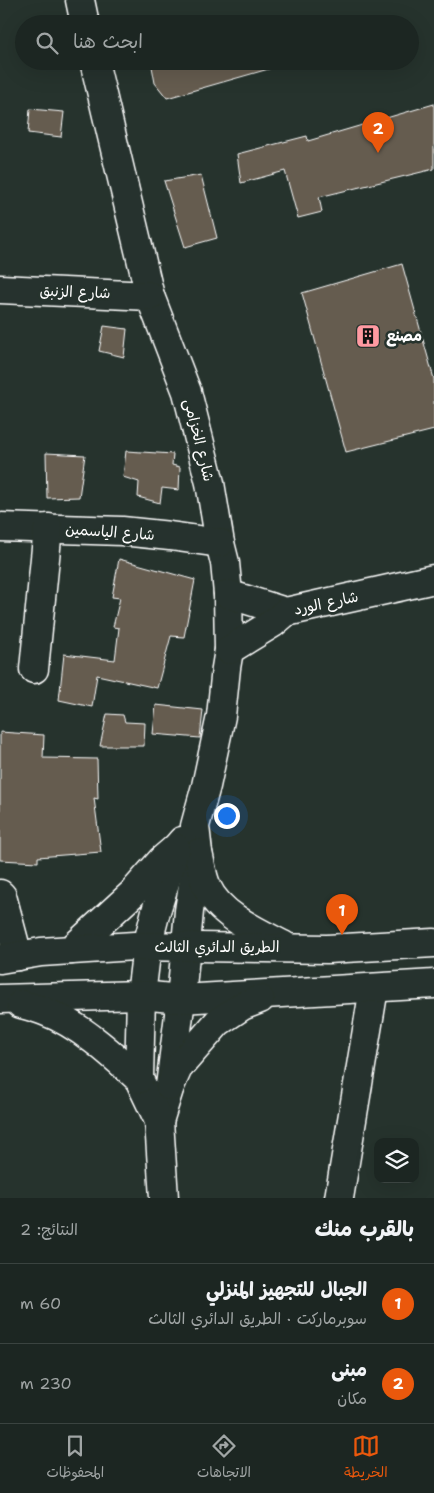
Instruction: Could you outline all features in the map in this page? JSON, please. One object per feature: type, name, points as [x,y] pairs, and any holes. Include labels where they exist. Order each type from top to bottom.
[{"type":"street","points":[[80,0],[83,15]]},
{"type":"street","name":"شارع الخزامى","points":[[96,70],[150,296],[187,392],[210,483],[228,594],[229,650],[221,716],[206,786],[187,850]]},
{"type":"street","name":"شارع الزنبق","points":[[0,289],[150,296]]},
{"type":"street","name":"شارع الياسمين","points":[[0,527],[122,531],[220,543]]},
{"type":"street","points":[[34,669],[48,528]]},
{"type":"street","name":"شارع الورد","points":[[229,650],[274,623],[286,612],[434,579]]},
{"type":"street","points":[[228,594],[286,612]]},
{"type":"street","points":[[139,1079],[141,995],[147,946],[156,911],[187,850]]},
{"type":"street","points":[[170,1086],[181,999],[189,911],[187,850]]},
{"type":"street","points":[[187,850],[207,888],[220,905],[242,923],[287,947]]},
{"type":"street","points":[[71,950],[132,894],[162,860],[187,850]]},
{"type":"street","points":[[0,894],[2,896],[9,958]]},
{"type":"street","name":"الطريق الدائري الثالث","points":[[9,958],[41,952],[134,946],[327,948],[434,943]]},
{"type":"street","points":[[0,1000],[141,995],[181,999],[434,984]]},
{"type":"street","points":[[339,1198],[374,988]]},
{"type":"street","points":[[164,1198],[159,1121],[178,1068],[218,1022],[254,1000],[280,994]]},
{"type":"street","points":[[0,1000],[43,1010],[57,1016],[110,1052],[139,1079],[159,1121]]},
{"type":"building","points":[[153,70],[265,70],[167,98],[155,83]]},
{"type":"building","points":[[434,104],[434,169],[319,197],[322,212],[298,218],[285,171],[241,183],[237,154],[307,136],[308,141]]},
{"type":"building","points":[[30,109],[64,112],[61,137],[28,133]]},
{"type":"building","points":[[201,175],[217,238],[185,247],[164,181]]},
{"type":"building","name":"مصنع","points":[[402,264],[434,379],[434,430],[346,452],[302,293]]},
{"type":"building","points":[[104,326],[127,329],[124,357],[99,351]]},
{"type":"building","points":[[126,451],[173,454],[172,465],[180,467],[179,490],[162,488],[160,503],[138,497],[139,482],[123,477]]},
{"type":"building","points":[[46,453],[85,455],[79,497],[47,498]]},
{"type":"building","points":[[119,559],[195,580],[184,637],[171,636],[157,688],[97,675],[92,707],[59,700],[64,654],[115,660],[119,628],[113,627],[120,598],[112,597]]},
{"type":"building","points":[[156,705],[203,710],[200,738],[153,734]]},
{"type":"building","points":[[107,714],[123,715],[125,722],[145,723],[144,746],[100,746]]},
{"type":"building","points":[[0,732],[44,735],[43,758],[97,759],[98,799],[94,798],[101,852],[38,857],[38,862],[0,860]]},
{"type":"place","name":"مبنى","points":[[378,153]]},
{"type":"place","name":"مصنع","points":[[368,336]]},
{"type":"place","name":"الجبال للتجهيز المنزلي","points":[[342,935]]}]
